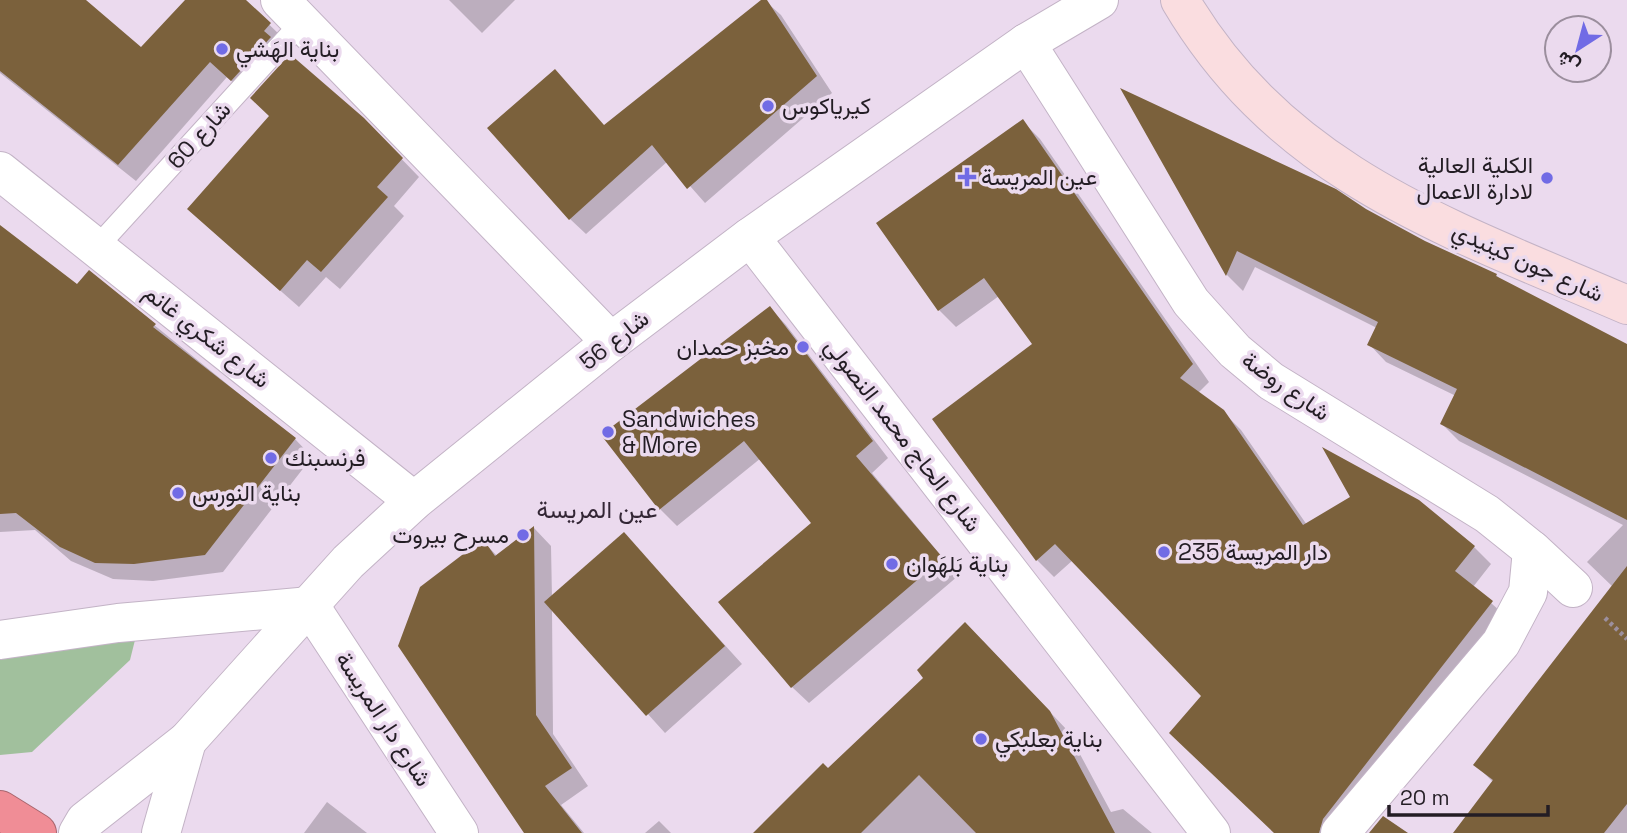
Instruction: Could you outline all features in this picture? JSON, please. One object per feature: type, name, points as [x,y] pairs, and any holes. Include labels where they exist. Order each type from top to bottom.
[{"type":"highway","points":[[0,810],[37,833]]},
{"type":"street","name":"شارع جون كينيدي","points":[[1180,0],[1215,54],[1255,99],[1324,157],[1394,201],[1439,223],[1627,305]]},
{"type":"street","name":"شارع 56","points":[[78,833],[85,821],[187,741],[348,562],[414,501],[611,342],[750,237],[1026,43],[1096,1]]},
{"type":"street","points":[[291,11],[611,342]]},
{"type":"street","name":"شارع روضة","points":[[1026,43],[1191,302],[1235,351],[1271,381],[1488,514],[1573,588]]},
{"type":"street","name":"شارع شكري غانم","points":[[0,172],[414,501]]},
{"type":"street","name":"شارع الحاج محمد النصولي","points":[[750,237],[1211,833]]},
{"type":"street","points":[[1340,833],[1501,643],[1528,592],[1532,550]]},
{"type":"street","points":[[0,639],[118,624],[310,606]]},
{"type":"street","name":"شارع دار المريسة","points":[[310,606],[459,833]]},
{"type":"street","name":"شارع 56","points":[[161,833],[187,741]]},
{"type":"lane","name":"شارع 60","points":[[96,248],[291,11]]},
{"type":"green space","points":[[135,640],[130,660],[32,752],[0,755],[0,651]]},
{"type":"building","points":[[0,0],[86,0],[141,47],[185,0],[246,0],[271,23],[264,31],[271,37],[231,81],[210,62],[118,165],[0,71]]},
{"type":"building","points":[[761,0],[767,0],[817,76],[687,189],[652,145],[569,220],[487,128],[555,69],[604,125]]},
{"type":"building","points":[[290,54],[364,118],[403,158],[377,187],[388,197],[321,272],[307,260],[280,291],[187,209],[269,116],[250,98]]},
{"type":"building","points":[[1120,88],[1336,189],[1366,209],[1425,241],[1497,274],[1496,276],[1627,344],[1627,520],[1440,424],[1457,389],[1367,345],[1378,322],[1237,251],[1226,276]]},
{"type":"building","points":[[1023,119],[1193,364],[1180,378],[1224,410],[1303,525],[1350,497],[1322,447],[1419,500],[1475,546],[1455,571],[1493,601],[1323,819],[1319,833],[1274,833],[1169,733],[1201,696],[1055,544],[1036,561],[932,419],[1032,344],[984,278],[938,311],[876,223]]},
{"type":"building","points":[[0,225],[77,284],[89,270],[156,324],[153,327],[296,438],[205,555],[134,564],[95,563],[60,547],[16,513],[0,514]]},
{"type":"building","points":[[770,306],[873,441],[856,456],[943,558],[791,688],[718,602],[811,523],[744,441],[659,510],[601,435]]},
{"type":"building","points":[[534,526],[536,715],[572,768],[545,786],[582,833],[524,833],[398,646],[420,587],[483,539],[495,556]]},
{"type":"building","points":[[624,532],[725,646],[646,716],[544,602]]},
{"type":"building","points":[[1627,566],[1627,804],[1604,833],[1453,833],[1493,780],[1473,765]]},
{"type":"building","name":"بناية بعلبكي","points":[[965,622],[1050,711],[1115,833],[976,833],[919,775],[861,833],[753,833],[823,763],[828,768],[923,678],[917,670]]},
{"type":"building","points":[[1383,816],[1408,833],[1369,833]]},
{"type":"place","name":"بناية الهَشي","points":[[222,49]]},
{"type":"place","name":"كيرياكوس","points":[[768,106]]},
{"type":"place","name":"عين المريسة","points":[[967,177]]},
{"type":"place","name":"الكلية العالية لادارة الاعمال","points":[[1547,178]]},
{"type":"place","name":"مخبز حمدان","points":[[803,347]]},
{"type":"place","name":"Sandwiches & More","points":[[608,432]]},
{"type":"place","name":"فرنسبنك","points":[[271,458]]},
{"type":"place","name":"بناية النورس","points":[[178,493]]},
{"type":"place","name":"مسرح بيروت","points":[[523,535]]},
{"type":"place","name":"دار المريسة 235","points":[[1164,552]]},
{"type":"place","name":"بناية بَلهَوان","points":[[892,564]]},
{"type":"place","name":"بناية بعلبكي","points":[[981,739]]},
{"type":"district","name":"عين المريسة","points":[[597,509]]}]
